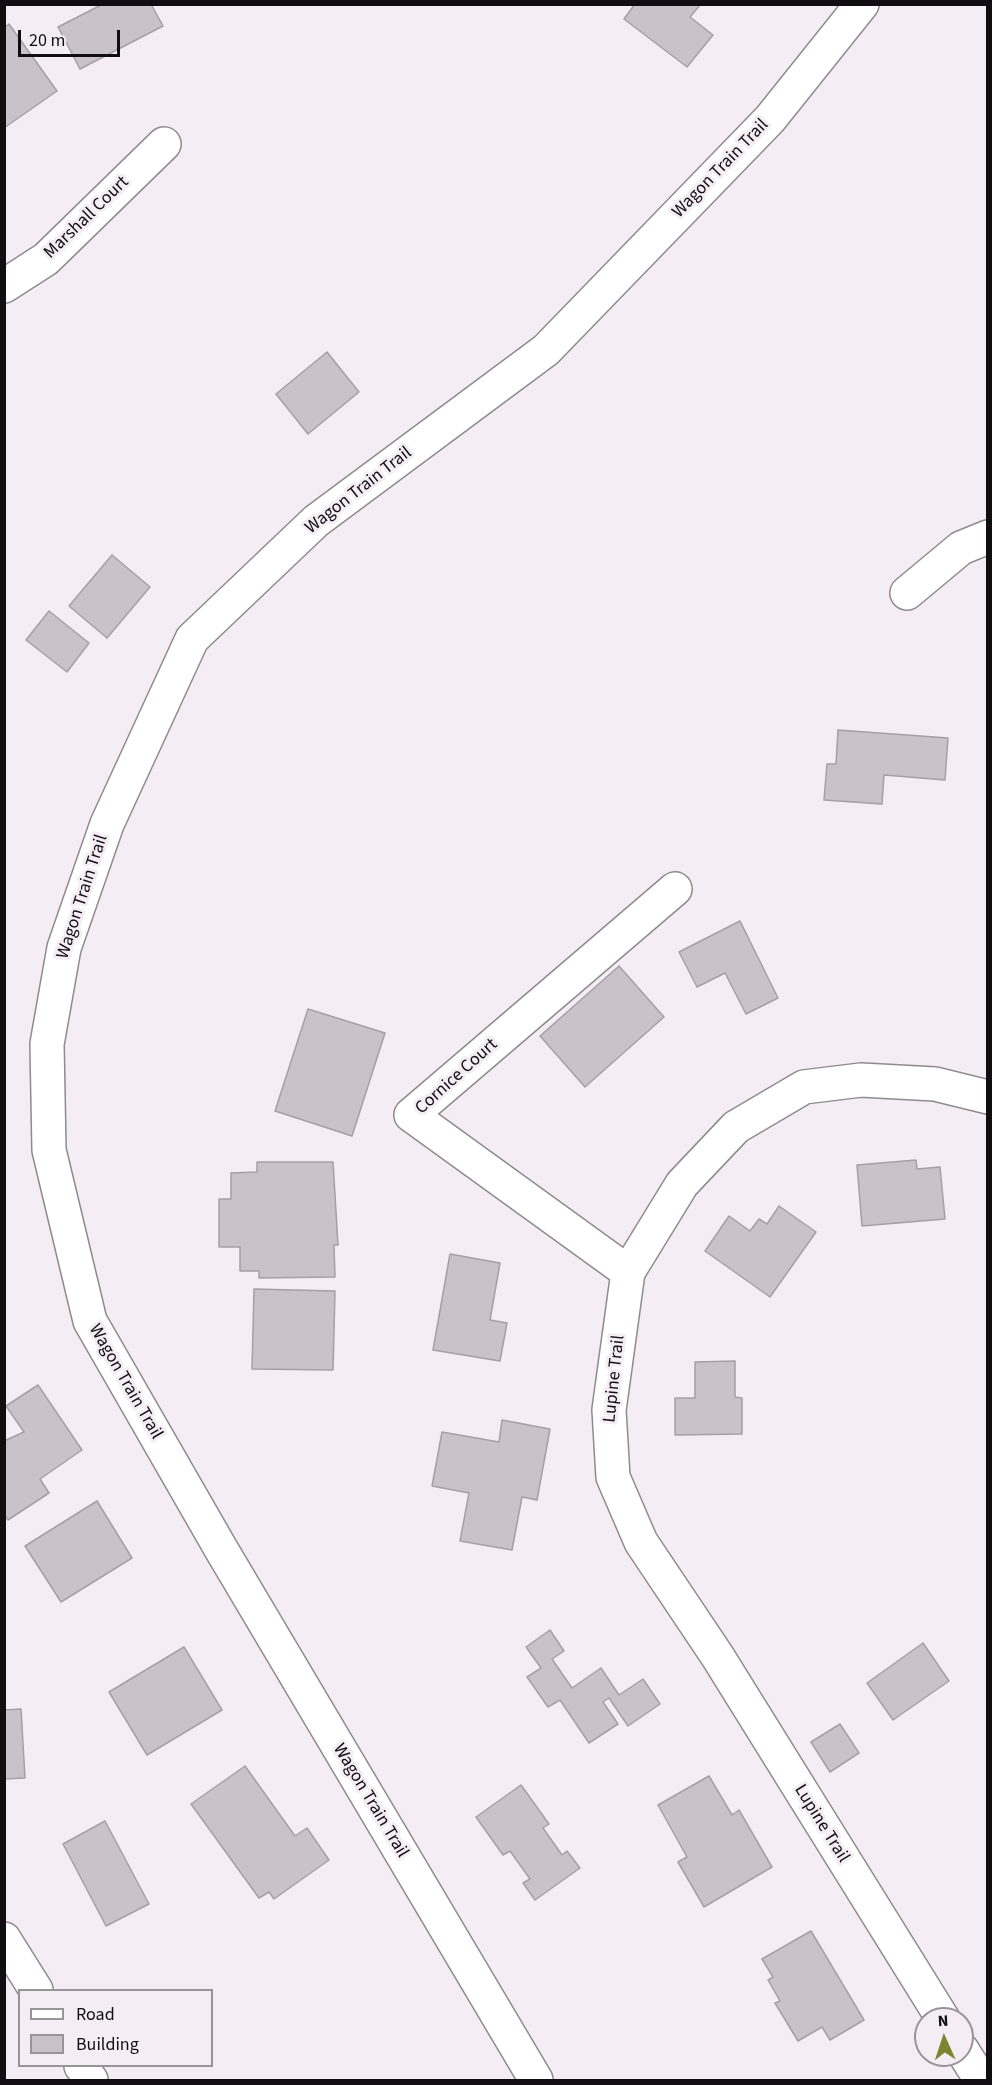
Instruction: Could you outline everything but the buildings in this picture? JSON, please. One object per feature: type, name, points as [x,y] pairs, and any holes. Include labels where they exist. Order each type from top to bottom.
[{"type":"street","name":"Wagon Train Trail","points":[[536,2080],[221,1549],[90,1321],[49,1150],[47,1044],[64,948],[107,824],[192,639],[316,521],[546,350],[770,119],[862,4]]},
{"type":"street","name":"Marshall Court","points":[[4,286],[46,259],[164,144]]},
{"type":"street","points":[[907,593],[962,548],[987,537]]},
{"type":"street","name":"Cornice Court","points":[[628,1272],[411,1115],[675,889]]},
{"type":"street","name":"Lupine Trail","points":[[936,2007],[718,1657],[641,1542],[613,1477],[609,1410],[628,1272],[690,1175],[736,1127],[804,1087],[861,1080],[934,1083],[987,1097]]},
{"type":"street","points":[[4,1939],[35,1989]]},
{"type":"street","points":[[82,2067],[91,2080]]},
{"type":"street","points":[[973,2067],[981,2080]]}]
